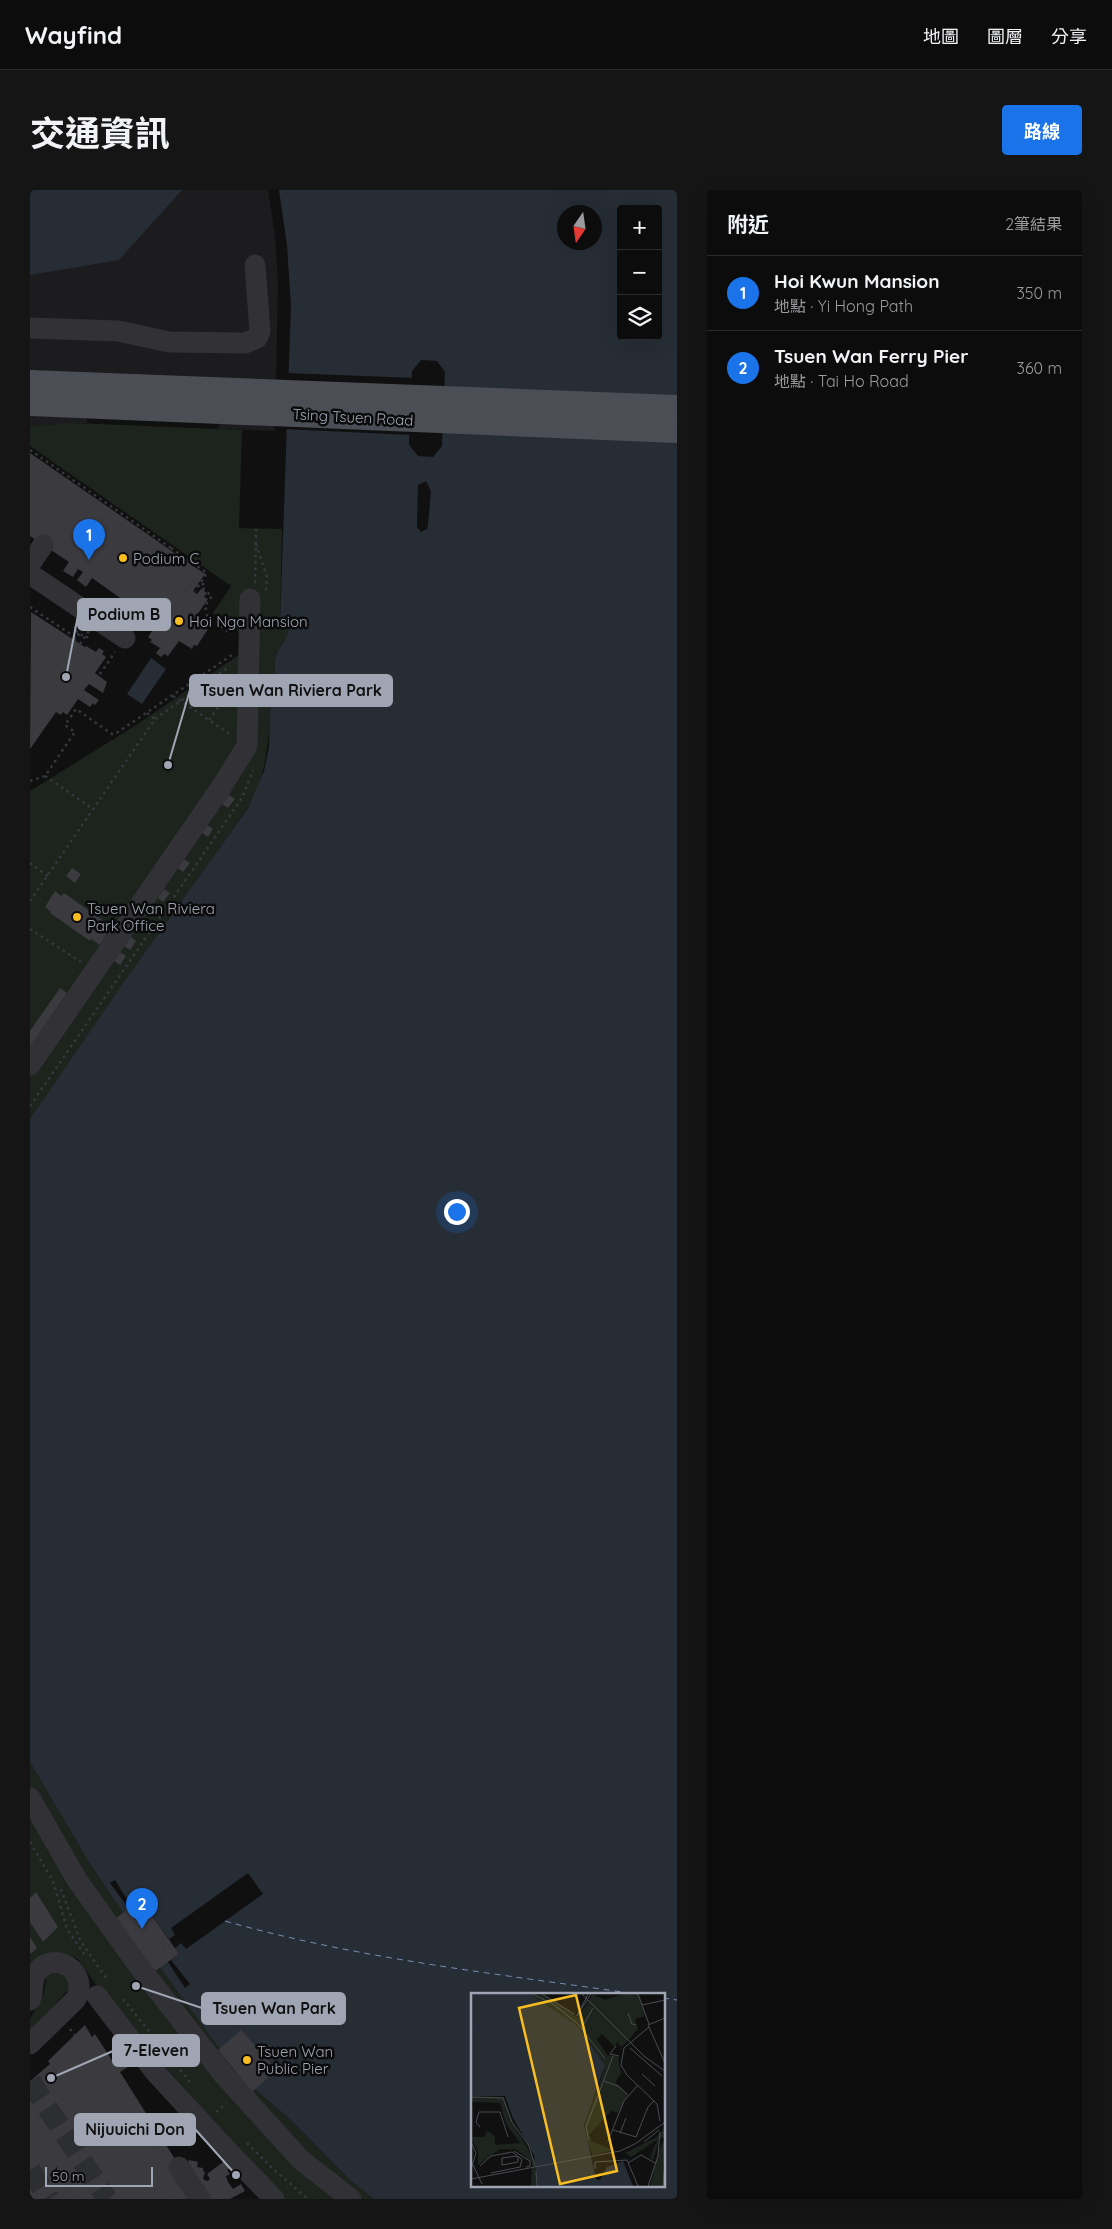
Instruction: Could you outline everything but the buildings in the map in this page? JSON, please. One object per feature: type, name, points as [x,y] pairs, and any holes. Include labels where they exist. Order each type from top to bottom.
[{"type":"main road","name":"Tsing Tsuen Road","points":[[30,383],[677,408]]},
{"type":"main road","name":"Tsing Tsuen Road","points":[[30,403],[677,430]]},
{"type":"street","points":[[30,328],[118,331],[169,342],[245,343],[257,338],[260,332],[255,265]]},
{"type":"street","points":[[30,564],[43,545]]},
{"type":"street","points":[[30,574],[125,638]]},
{"type":"street","points":[[30,1065],[222,786],[247,746],[242,648],[250,599]]},
{"type":"street","points":[[30,1798],[77,1880],[134,1961],[223,2074],[301,2160],[351,2199]]},
{"type":"street","points":[[30,2000],[35,1975],[44,1966],[58,1962],[66,1964],[75,1972],[79,1983],[76,1999],[30,2044]]},
{"type":"street","points":[[104,1990],[156,2073],[274,2199]]},
{"type":"street","points":[[179,2167],[200,2199]]},
{"type":"path","points":[[30,450],[171,546],[207,573],[199,586]]},
{"type":"path","points":[[256,529],[256,544]]},
{"type":"path","points":[[195,591],[205,580]]},
{"type":"path","points":[[155,626],[160,630],[193,582],[212,596],[205,606],[208,618],[242,648]]},
{"type":"path","points":[[199,586],[204,589],[206,588]]},
{"type":"path","points":[[80,644],[113,596]]},
{"type":"path","points":[[111,600],[122,608],[120,611],[116,607]]},
{"type":"path","points":[[30,607],[75,637],[78,632],[73,629],[75,627],[81,631],[72,644]]},
{"type":"path","points":[[100,674],[125,638]]},
{"type":"path","points":[[30,781],[45,776],[75,732],[65,725],[76,709],[112,734],[147,714],[242,648]]},
{"type":"path","points":[[30,901],[156,718],[180,701],[242,648]]},
{"type":"path","points":[[209,720],[231,689]]},
{"type":"path","points":[[173,696],[247,746]]},
{"type":"path","points":[[147,714],[156,718]]},
{"type":"path","points":[[45,776],[93,810]]},
{"type":"path","points":[[30,863],[48,876]]},
{"type":"path","points":[[30,929],[114,984]]},
{"type":"path","points":[[30,1842],[53,1881],[68,1929],[93,1967]]},
{"type":"path","points":[[57,1878],[80,1940],[104,1990]]},
{"type":"path","points":[[134,1961],[172,1944]]},
{"type":"path","points":[[122,1997],[190,2082]]},
{"type":"path","points":[[67,2025],[78,2040]]},
{"type":"path","points":[[116,2084],[160,2158]]},
{"type":"path","points":[[244,2140],[272,2168],[308,2199]]},
{"type":"path","points":[[156,2174],[173,2199]]},
{"type":"path","points":[[62,2180],[74,2199]]},
{"type":"shaded area","points":[[30,190],[268,190],[275,237],[278,282],[275,431],[219,429],[220,401],[87,396],[87,423],[30,426]]},
{"type":"shaded area","points":[[30,190],[182,190],[119,260],[30,275]]},
{"type":"shaded area","points":[[279,190],[677,190],[677,2199],[374,2199],[352,2182],[293,2122],[255,2089],[219,2048],[160,1967],[90,1864],[30,1762],[30,1119],[122,985],[248,808],[264,771],[269,747],[271,687],[275,677],[275,660],[288,631],[280,624],[291,306],[287,245]],"holes":[[[421,360],[437,361],[445,372],[442,446],[433,457],[418,456],[409,445],[412,371]],[[426,481],[431,491],[428,525],[427,529],[421,532],[417,527],[418,485]]]},
{"type":"shaded area","points":[[74,423],[242,430],[239,528],[282,529],[280,624],[288,631],[275,660],[275,677],[271,687],[269,731],[265,759],[253,800],[30,1119],[30,791],[133,727],[243,652],[242,634],[213,613],[231,586],[30,446],[30,426]]},
{"type":"shaded area","points":[[151,658],[166,669],[142,704],[127,694]]},
{"type":"shaded area","points":[[30,1762],[90,1864],[219,2048],[255,2089],[293,2122],[352,2182],[374,2199],[283,2199],[110,2005],[78,1959],[64,1953],[48,1953],[30,1967]]},
{"type":"shaded area","points":[[58,1971],[70,1982],[68,1990],[30,2032],[30,2019],[44,1993],[46,1979],[48,1975]]},
{"type":"pier","points":[[286,373],[415,378],[412,435],[284,429]]},
{"type":"pier","points":[[248,1873],[263,1894],[186,1949],[181,1943],[175,1948],[179,1954],[171,1960],[190,1984],[185,1988],[110,1883],[115,1880],[132,1907],[141,1900],[169,1939],[175,1935],[171,1928]]},
{"type":"ferry route","points":[[225,1921],[326,1946],[378,1956],[629,1993]]},
{"type":"ferry route","points":[[664,1998],[677,2000]]},
{"type":"tunnel","points":[[30,2081],[107,2199]]},
{"type":"tunnel","points":[[30,2170],[49,2199]]},
{"type":"place","name":"Podium C","points":[[123,558]]},
{"type":"place","name":"Hoi Kwun Mansion","points":[[89,560]]},
{"type":"place","name":"Hoi Nga Mansion","points":[[179,621]]},
{"type":"place","name":"Podium B","points":[[66,677]]},
{"type":"place","name":"Tsuen Wan Riviera Park","points":[[168,765]]},
{"type":"place","name":"Tsuen Wan Riviera Park Office","points":[[77,917]]},
{"type":"place","name":"Tsuen Wan Ferry Pier","points":[[142,1929]]},
{"type":"place","name":"Tsuen Wan Park","points":[[136,1986]]},
{"type":"place","name":"Tsuen Wan Public Pier","points":[[247,2060]]},
{"type":"place","name":"7-Eleven","points":[[51,2078]]},
{"type":"place","name":"Nijuuichi Don","points":[[236,2175]]}]
